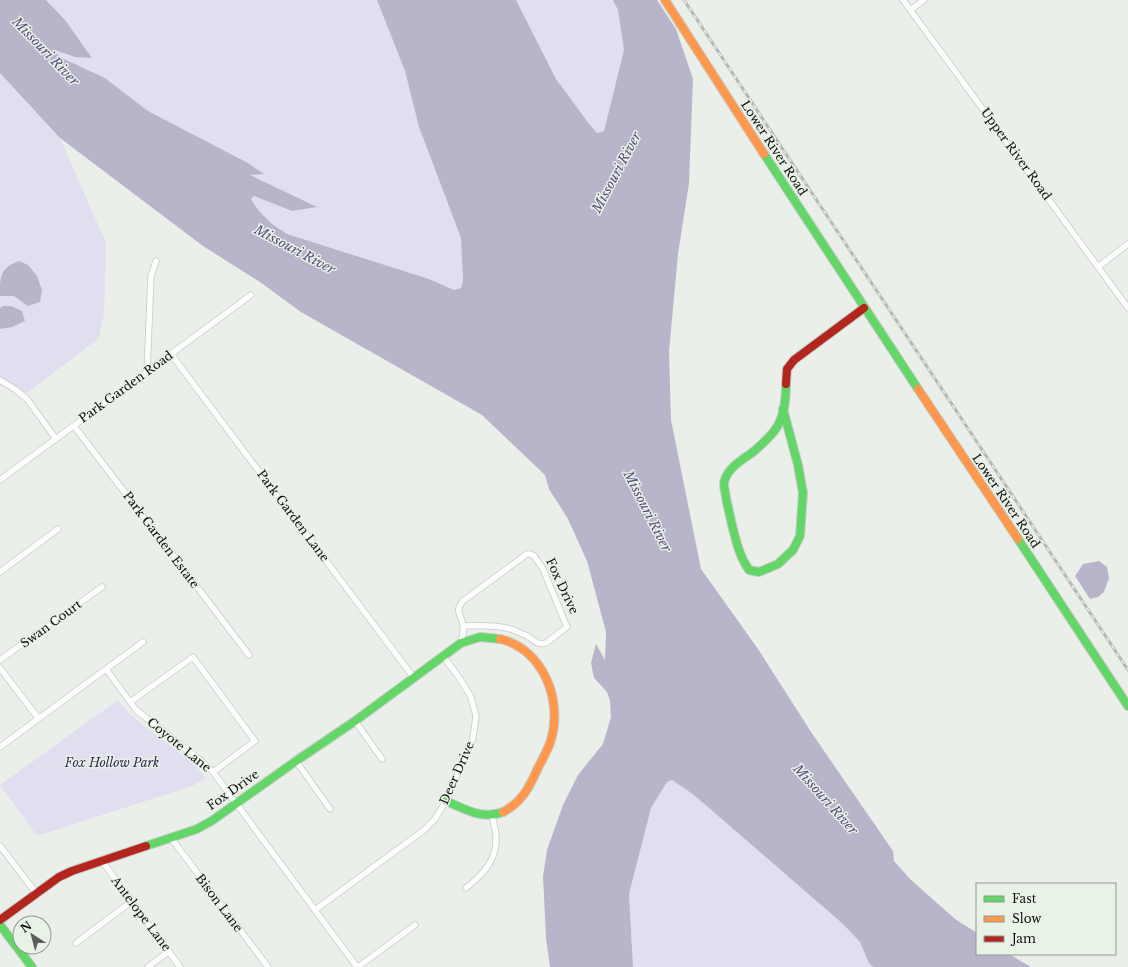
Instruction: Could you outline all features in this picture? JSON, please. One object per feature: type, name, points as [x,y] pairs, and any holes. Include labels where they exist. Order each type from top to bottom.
[{"type":"street","name":"Lower River Road","points":[[665,0],[864,308],[1128,706]]},
{"type":"street","name":"Upper River Road","points":[[903,0],[1128,308]]},
{"type":"street","points":[[910,10],[924,0]]},
{"type":"street","points":[[1098,267],[1128,244]]},
{"type":"street","points":[[147,372],[150,276],[156,261]]},
{"type":"street","name":"Park Garden Road","points":[[0,480],[251,295]]},
{"type":"street","points":[[783,409],[798,465],[802,493],[800,536],[793,550],[778,564],[759,572],[749,570],[739,551],[730,517],[724,485],[728,473],[740,461],[754,451],[775,430],[782,417],[783,409],[786,395],[787,369],[794,360],[864,308]]},
{"type":"street","name":"Park Garden Lane","points":[[172,354],[414,678]]},
{"type":"street","points":[[0,380],[27,399],[56,439]]},
{"type":"street","name":"Park Garden Estate","points":[[74,426],[248,655]]},
{"type":"street","points":[[0,572],[58,529]]},
{"type":"street","name":"Fox Drive","points":[[461,643],[464,626],[458,610],[459,605],[527,554],[534,556],[543,569],[567,627],[546,643],[542,644],[534,642],[526,636],[501,626],[464,626]]},
{"type":"street","name":"Swan Court","points":[[0,660],[102,587]]},
{"type":"street","name":"Fox Drive","points":[[0,920],[59,877],[72,871],[197,829],[213,820],[355,721],[461,643],[476,638],[488,637],[506,639],[521,646],[540,664],[552,695],[554,712],[551,739],[530,788],[520,802],[508,810],[492,815]]},
{"type":"street","points":[[0,747],[143,642]]},
{"type":"street","name":"Deer Drive","points":[[315,910],[424,830],[435,818],[446,801],[473,738],[476,716],[471,697],[443,656]]},
{"type":"street","points":[[130,702],[193,657],[255,742],[213,772]]},
{"type":"street","points":[[0,668],[38,718]]},
{"type":"street","name":"Coyote Lane","points":[[106,669],[136,710],[213,772],[235,804],[358,967]]},
{"type":"street","points":[[355,721],[382,759]]},
{"type":"street","points":[[296,761],[330,809]]},
{"type":"street","points":[[446,801],[479,814],[492,815],[496,836],[495,850],[490,865],[466,888]]},
{"type":"street","name":"Bison Lane","points":[[171,838],[268,967]]},
{"type":"street","points":[[0,846],[36,893]]},
{"type":"street","name":"Antelope Lane","points":[[102,861],[180,967]]},
{"type":"street","points":[[76,943],[131,902]]},
{"type":"street","points":[[0,925],[32,967]]},
{"type":"street","points":[[358,967],[415,925]]},
{"type":"street","points":[[148,967],[169,952]]},
{"type":"green space","points":[[46,0],[377,0],[405,71],[419,127],[461,238],[463,280],[461,288],[454,291],[429,279],[287,234],[272,224],[259,211],[251,199],[254,196],[292,211],[249,174],[263,174],[248,163],[148,111],[105,78],[64,59],[50,49],[75,57],[65,20]]},
{"type":"green space","points":[[516,0],[613,0],[618,10],[624,50],[604,131],[596,133],[556,79]]},
{"type":"green space","points":[[0,73],[60,138],[106,243],[104,314],[99,338],[27,393],[0,379]]},
{"type":"green space","name":"Fox Hollow Park","points":[[118,700],[139,722],[195,765],[206,778],[192,786],[37,836],[0,785]]},
{"type":"green space","points":[[672,780],[694,795],[843,924],[860,942],[869,963],[873,967],[633,967],[629,894],[651,808],[667,782]]},
{"type":"water","name":"Missouri River","points":[[0,0],[46,0],[65,20],[92,58],[75,57],[51,49],[64,59],[105,78],[148,111],[248,163],[264,174],[250,175],[317,207],[292,211],[254,196],[251,199],[259,211],[272,224],[287,234],[429,279],[454,290],[461,288],[463,280],[461,238],[419,127],[405,71],[377,0],[516,0],[556,79],[597,133],[604,131],[624,50],[618,10],[613,0],[657,0],[676,29],[693,79],[689,183],[678,254],[669,352],[671,420],[701,569],[758,649],[813,735],[893,851],[894,861],[910,879],[955,919],[976,932],[976,955],[1011,955],[1031,967],[873,967],[869,963],[860,942],[843,924],[694,795],[672,780],[667,782],[651,808],[629,894],[633,967],[550,967],[546,938],[543,876],[547,850],[563,805],[578,775],[603,744],[611,717],[610,701],[607,692],[594,678],[591,663],[596,644],[605,660],[606,632],[587,561],[568,519],[549,489],[545,475],[482,415],[301,312],[260,282],[203,246],[60,138],[0,73]]},
{"type":"water","points":[[19,261],[28,265],[37,276],[42,290],[40,302],[28,306],[14,296],[0,296],[2,274],[8,267]]},
{"type":"water","points":[[3,306],[11,306],[22,311],[25,321],[12,327],[0,329],[0,308]]},
{"type":"water","points":[[1099,561],[1107,567],[1109,578],[1104,592],[1098,597],[1090,599],[1075,576],[1083,564]]},
{"type":"railway","points":[[684,0],[1128,670]]},
{"type":"traffic: fast","points":[[764,154],[918,389]]},
{"type":"traffic: fast","points":[[783,409],[798,465],[803,493],[800,536],[793,550],[778,564],[759,572],[749,570],[740,554],[732,525],[724,485],[730,470],[761,445],[773,433],[778,425],[781,420],[782,414],[784,408],[786,384]]},
{"type":"traffic: fast","points":[[1018,539],[1128,706]]},
{"type":"traffic: fast","points":[[146,846],[197,829],[213,820],[355,721],[461,643],[480,637],[500,639]]},
{"type":"traffic: fast","points":[[446,801],[481,814],[488,815],[503,812]]},
{"type":"traffic: fast","points":[[0,925],[32,967]]},
{"type":"traffic: slow","points":[[665,0],[764,154]]},
{"type":"traffic: slow","points":[[918,389],[1018,539]]},
{"type":"traffic: slow","points":[[500,639],[515,645],[528,653],[538,665],[546,678],[554,709],[554,725],[551,740],[545,755],[531,783],[520,800],[503,812]]},
{"type":"traffic: jam","points":[[786,384],[787,369],[794,360],[864,308]]},
{"type":"traffic: jam","points":[[0,920],[59,877],[72,871],[146,846]]}]
